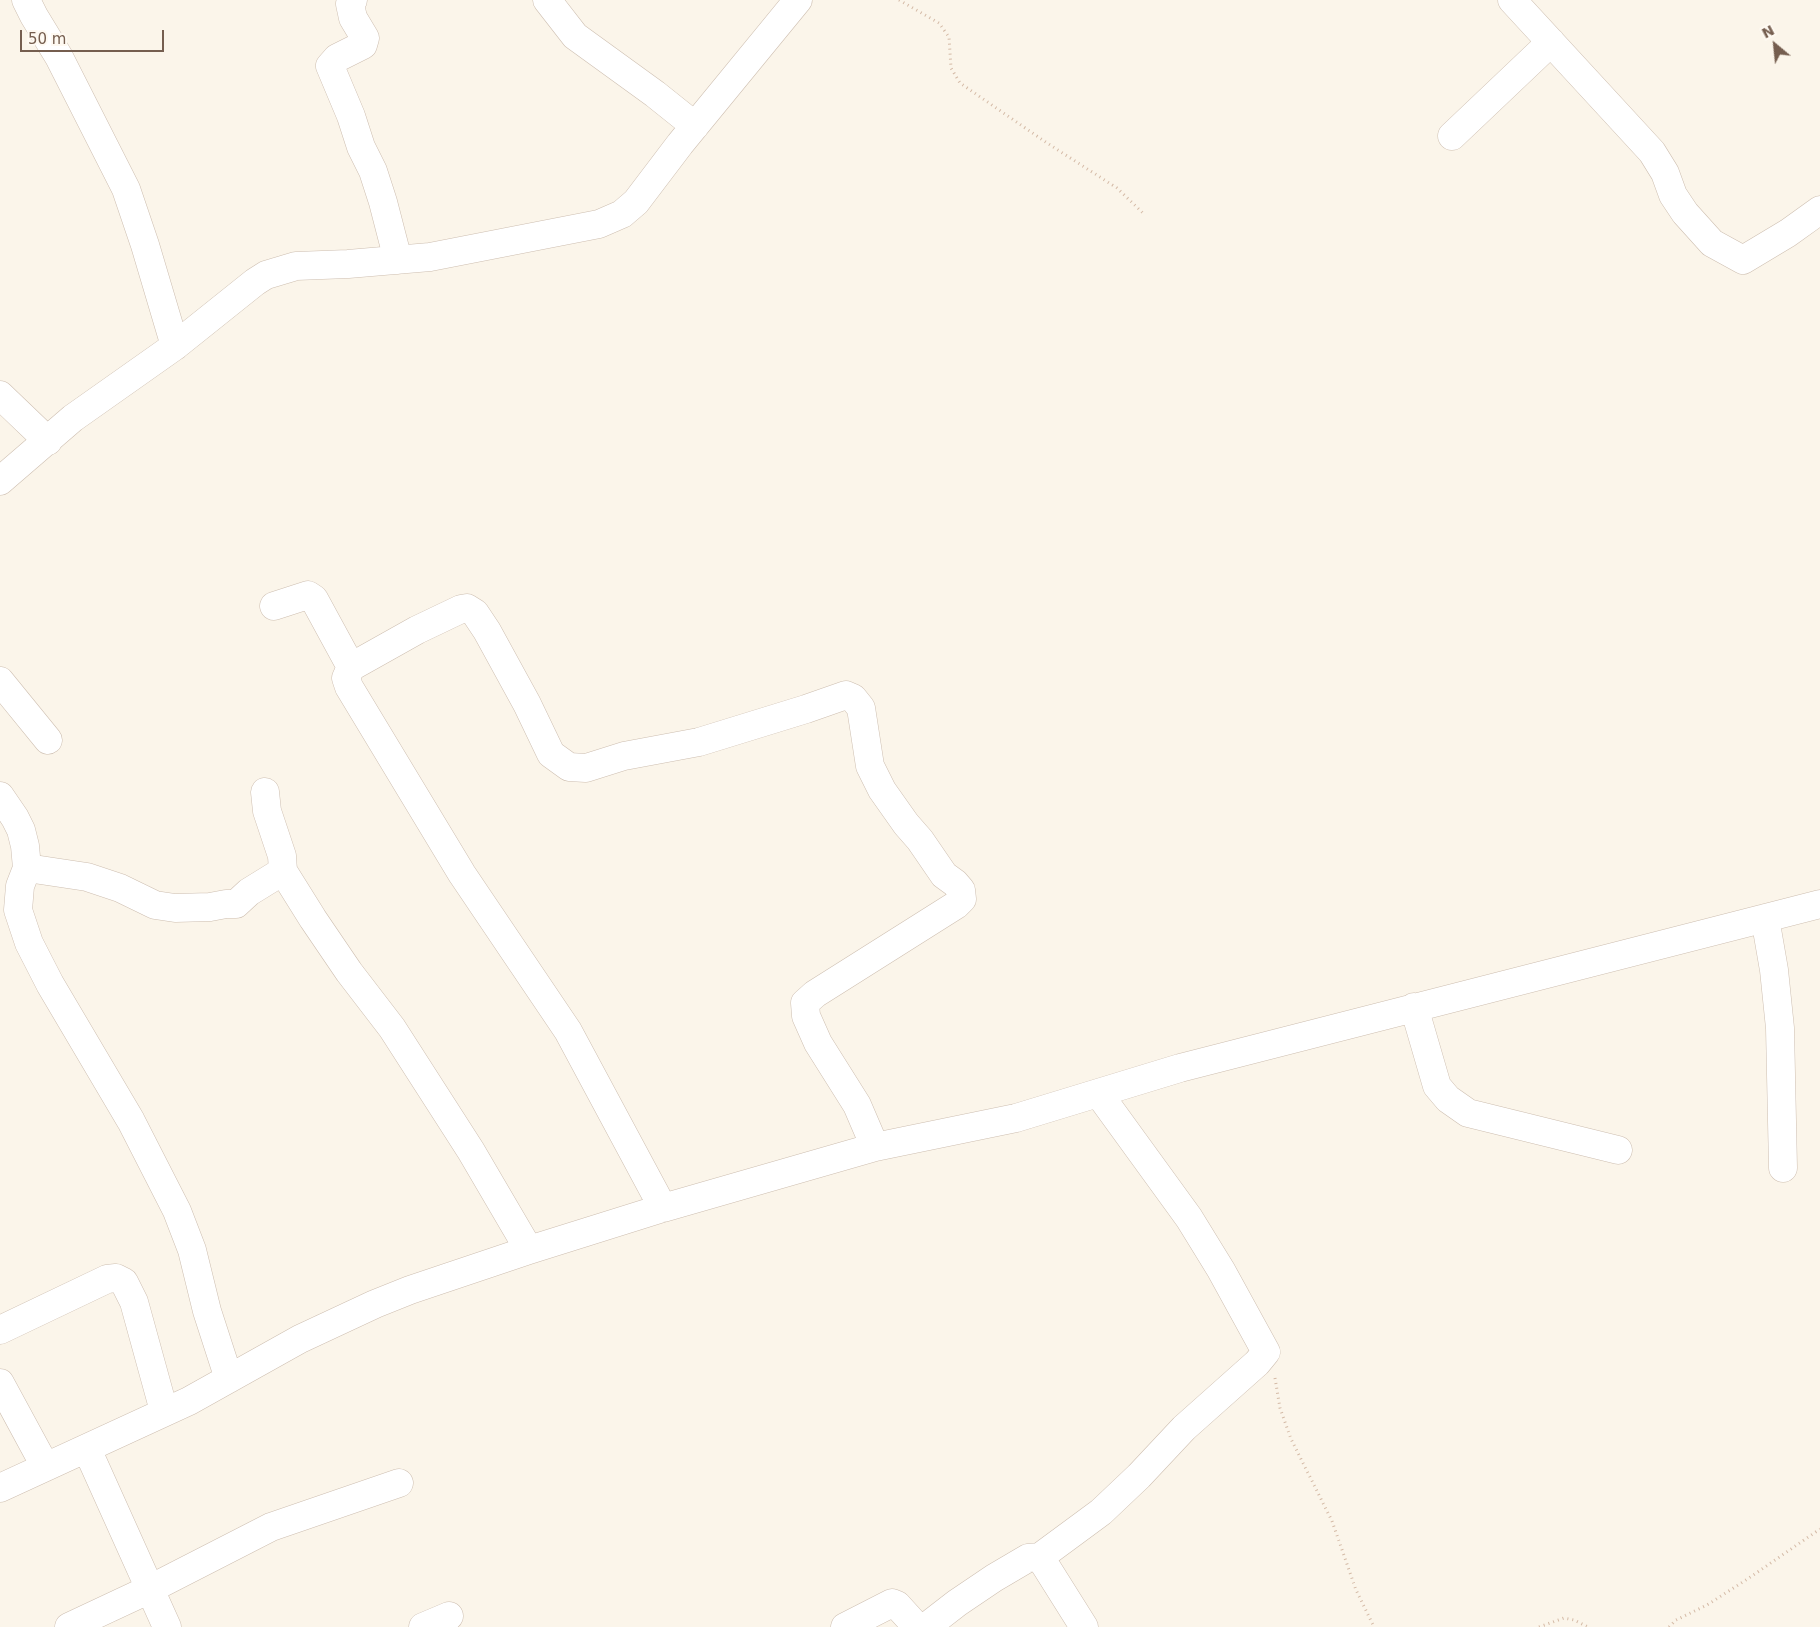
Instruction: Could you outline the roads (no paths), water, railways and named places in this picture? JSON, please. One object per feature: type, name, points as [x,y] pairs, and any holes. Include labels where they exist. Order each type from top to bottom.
[{"type":"street","points":[[26,0],[59,56],[126,189],[175,346]]},
{"type":"street","points":[[353,0],[350,4],[353,18],[365,38],[363,45],[337,58],[330,66],[384,202],[398,260]]},
{"type":"street","points":[[547,0],[575,36],[655,94],[695,126]]},
{"type":"street","points":[[0,481],[73,418],[175,346],[255,282],[280,270],[296,266],[430,257],[599,224],[622,214],[636,202],[695,126],[798,0]]},
{"type":"street","points":[[1512,0],[1652,152],[1665,173],[1673,195],[1685,213],[1712,243],[1743,260],[1788,233],[1820,210]]},
{"type":"street","points":[[1452,136],[1551,42]]},
{"type":"street","points":[[0,395],[48,441]]},
{"type":"street","points":[[274,606],[308,595],[314,599],[350,667]]},
{"type":"street","points":[[663,1208],[568,1031],[462,874],[354,696],[346,678],[350,667],[417,630],[461,609],[467,608],[475,613],[527,704],[551,754],[569,768],[586,768],[624,756],[699,742],[806,709],[846,694],[853,698],[861,708],[870,766],[882,790],[944,875],[961,890],[962,899],[956,905],[815,994],[805,1003],[806,1016],[818,1043],[858,1105],[875,1147]]},
{"type":"street","points":[[0,681],[48,740]]},
{"type":"street","points":[[265,792],[267,810],[282,856],[283,871],[313,920],[397,1036],[471,1151],[529,1250]]},
{"type":"street","points":[[0,796],[21,830],[25,846],[16,879],[18,910],[29,943],[50,984],[131,1121],[177,1210],[192,1250],[207,1311],[229,1379]]},
{"type":"street","points":[[16,879],[87,877],[120,888],[155,905],[175,908],[210,907],[239,903],[249,892],[283,871]]},
{"type":"street","points":[[0,1488],[189,1401],[300,1339],[375,1304],[410,1290],[529,1250],[663,1208],[875,1147],[1016,1118],[1180,1068],[1820,904]]},
{"type":"street","points":[[1765,918],[1774,970],[1780,1028],[1783,1168]]},
{"type":"street","points":[[1414,1007],[1437,1086],[1448,1099],[1468,1112],[1618,1150]]},
{"type":"street","points":[[926,1627],[994,1578],[1028,1558],[1040,1557],[1101,1512],[1139,1476],[1184,1428],[1257,1363],[1266,1352],[1221,1270],[1189,1218],[1099,1094]]},
{"type":"street","points":[[0,1330],[107,1279],[116,1278],[124,1282],[130,1292],[164,1411]]},
{"type":"street","points":[[0,1382],[45,1466]]},
{"type":"street","points":[[88,1449],[168,1627]]},
{"type":"street","points":[[69,1627],[150,1589],[271,1527],[399,1483]]},
{"type":"street","points":[[1040,1557],[1084,1627]]},
{"type":"street","points":[[845,1627],[892,1602],[917,1627]]},
{"type":"street","points":[[423,1627],[449,1616]]}]
